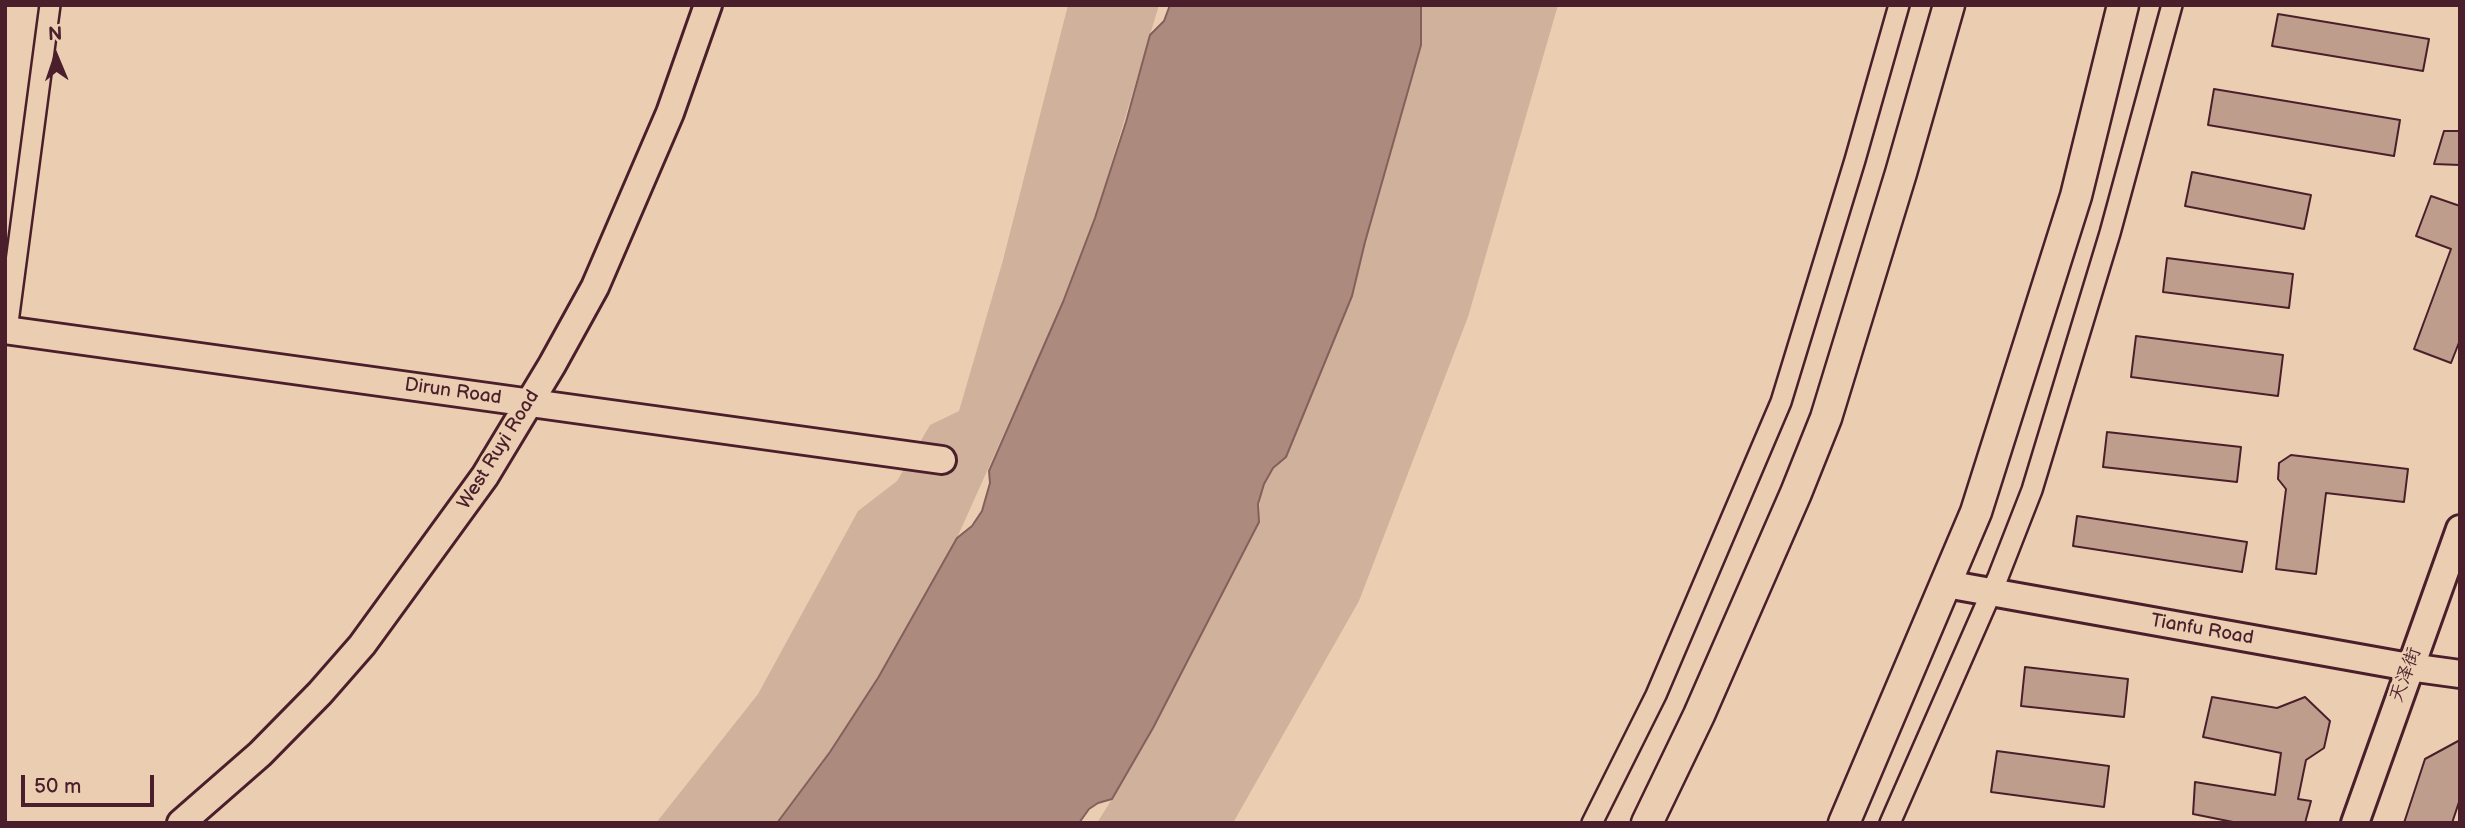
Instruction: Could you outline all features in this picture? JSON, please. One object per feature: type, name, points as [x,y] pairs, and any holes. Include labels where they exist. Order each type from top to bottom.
[{"type":"main road","points":[[1647,823],[1699,715],[1826,418],[1949,5]]},
{"type":"main road","points":[[1844,823],[1976,512],[2076,196],[2123,5]]},
{"type":"street","points":[[6,330],[50,5]]},
{"type":"street","name":"West Ruyi Road","points":[[209,823],[273,768],[333,706],[376,656],[493,496],[595,287],[670,113],[708,5]]},
{"type":"street","name":"West Ruyi Road","points":[[181,823],[260,754],[320,693],[362,645],[540,404],[611,294],[687,119],[727,5]]},
{"type":"street","points":[[1592,823],[1656,695],[1781,402],[1899,5]]},
{"type":"street","points":[[1890,823],[1991,593],[2032,490],[2064,390],[2172,5]]},
{"type":"street","name":"Dirun Road","points":[[6,330],[942,460]]},
{"type":"street","name":"天泽街","points":[[2355,823],[2460,529]]},
{"type":"street","name":"Tianfu Road","points":[[1946,584],[2460,674]]},
{"type":"shaded area","points":[[1068,5],[1159,5],[1095,218],[1063,302],[957,538],[878,678],[830,752],[777,823],[656,823],[758,694],[858,511],[897,481],[930,425],[959,411],[1003,260]]},
{"type":"shaded area","points":[[1170,5],[1421,5],[1421,45],[1352,296],[1286,457],[1273,468],[1264,484],[1258,504],[1259,522],[1153,728],[1112,799],[1089,809],[1079,823],[777,823],[830,752],[878,678],[957,538],[972,526],[982,511],[990,483],[989,471],[1063,302],[1095,218],[1150,35],[1164,21]]},
{"type":"shaded area","points":[[1421,5],[1558,5],[1468,317],[1359,601],[1233,823],[1097,823],[1259,516],[1260,493],[1273,468],[1286,457],[1352,296],[1421,45]]},
{"type":"building","points":[[2278,14],[2429,39],[2423,71],[2272,46]]},
{"type":"building","points":[[2214,89],[2400,120],[2394,156],[2208,125]]},
{"type":"building","points":[[2444,131],[2460,131],[2460,165],[2434,164]]},
{"type":"building","points":[[2192,172],[2311,195],[2304,229],[2185,206]]},
{"type":"building","points":[[2431,196],[2460,206],[2460,340],[2451,363],[2414,349],[2451,249],[2416,236]]},
{"type":"building","points":[[2167,258],[2293,274],[2289,308],[2163,292]]},
{"type":"building","points":[[2136,336],[2283,355],[2278,396],[2131,377]]},
{"type":"building","points":[[2107,432],[2241,447],[2237,482],[2103,467]]},
{"type":"building","points":[[2291,455],[2408,469],[2404,502],[2326,493],[2316,574],[2276,569],[2286,489],[2278,479],[2279,463]]},
{"type":"building","points":[[2077,516],[2247,542],[2242,572],[2073,546]]},
{"type":"building","points":[[2025,667],[2128,679],[2124,717],[2021,706]]},
{"type":"building","points":[[2212,697],[2277,708],[2305,697],[2330,721],[2324,748],[2306,760],[2298,799],[2311,801],[2305,823],[2238,823],[2193,814],[2195,782],[2275,795],[2281,753],[2203,737]]},
{"type":"building","points":[[2460,740],[2460,799],[2452,823],[2404,823],[2425,759]]},
{"type":"building","points":[[1997,751],[2109,766],[2104,807],[1991,792]]}]
